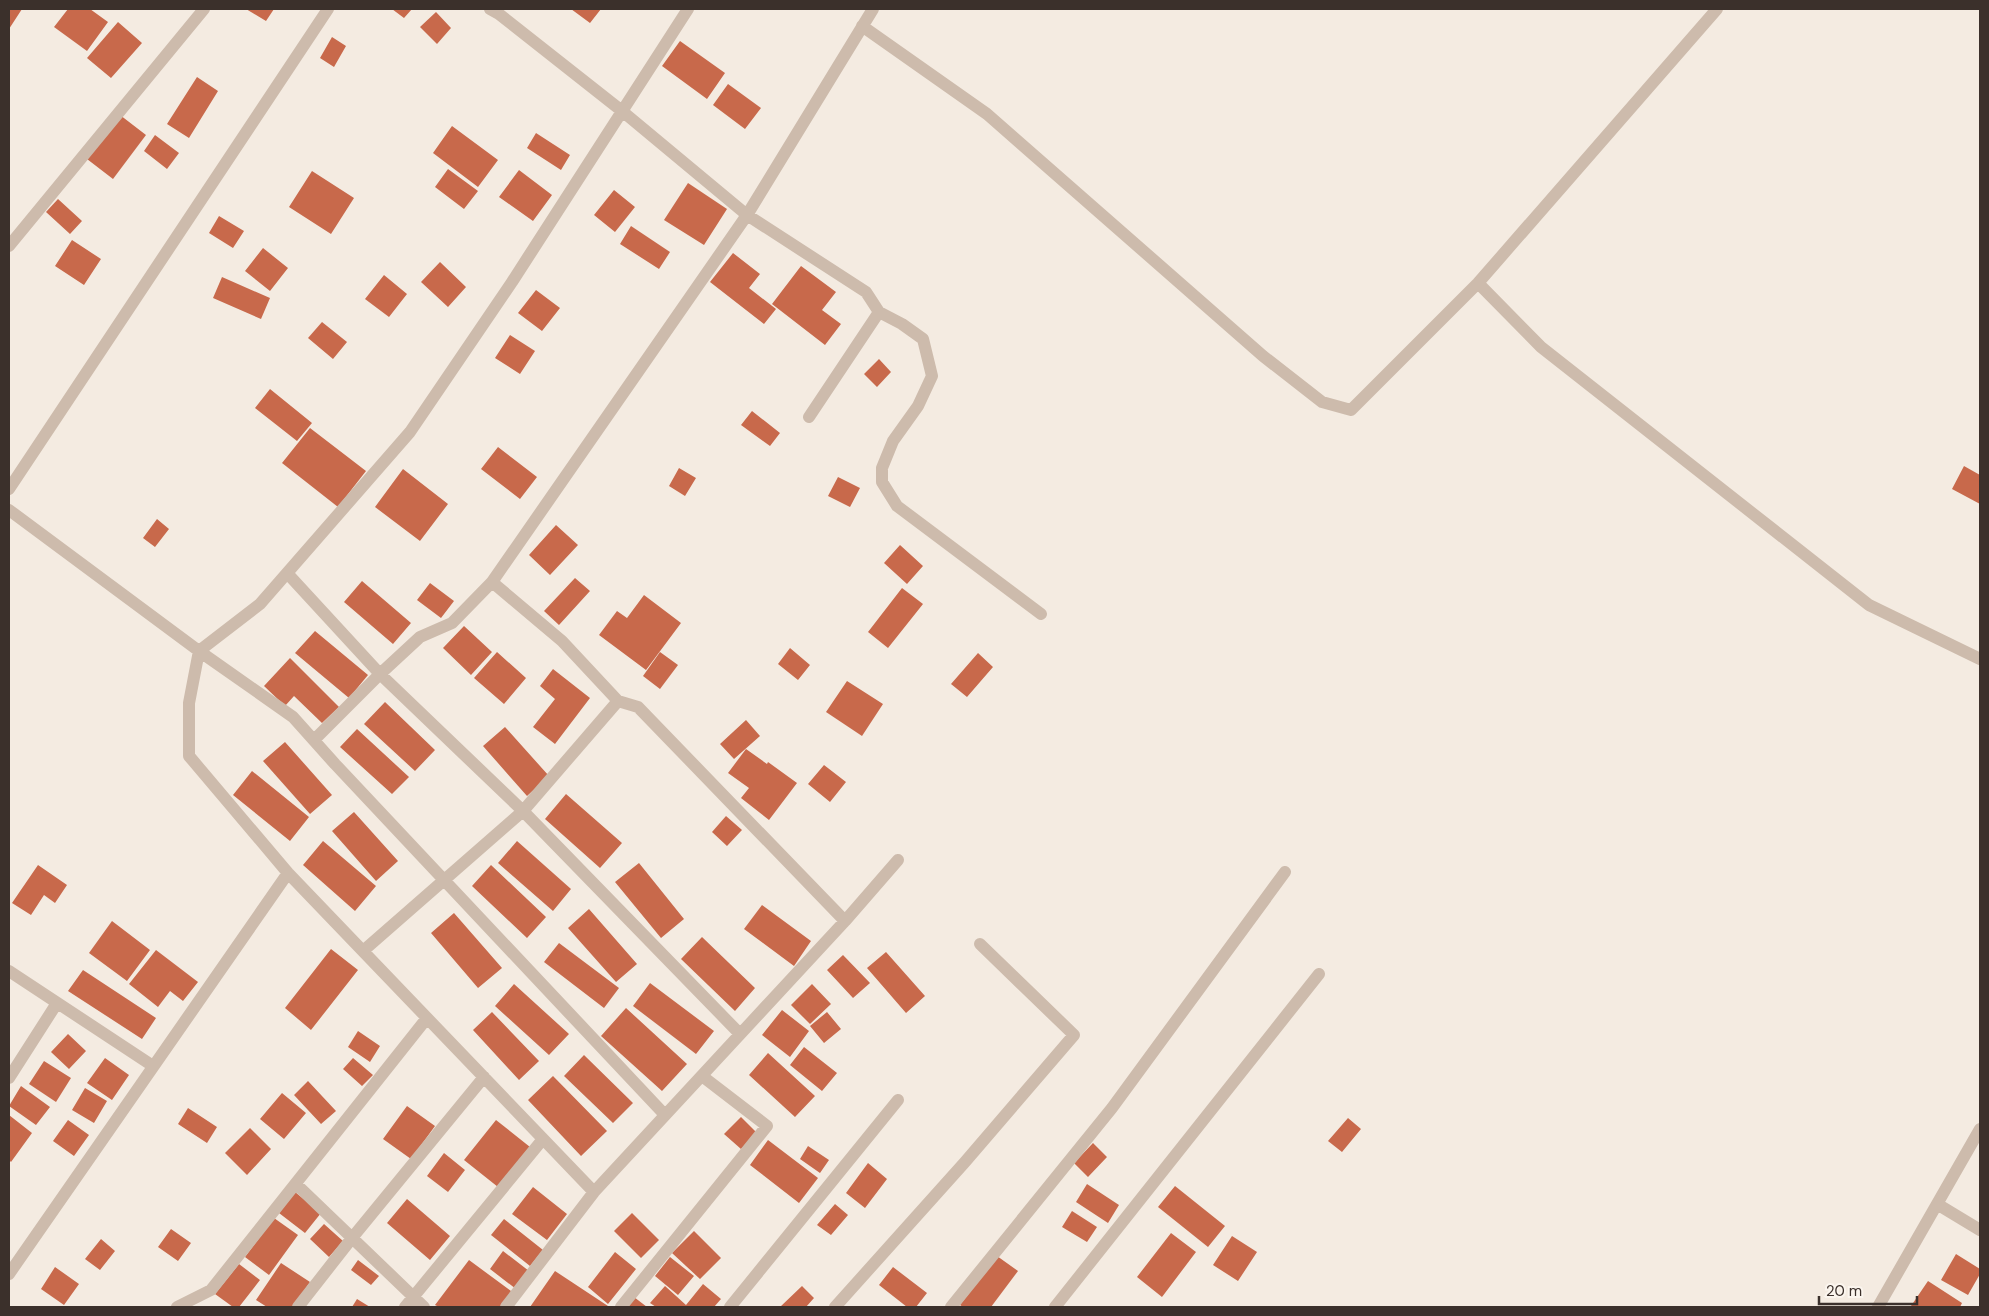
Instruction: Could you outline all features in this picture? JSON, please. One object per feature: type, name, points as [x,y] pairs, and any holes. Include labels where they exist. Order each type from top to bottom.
[{"type":"street","points":[[9,246],[204,9]]},
{"type":"street","points":[[9,489],[328,9]]},
{"type":"street","points":[[594,1192],[288,873],[189,756],[189,703],[200,651],[260,604],[410,432],[512,282],[688,9]]},
{"type":"street","points":[[314,740],[420,637],[452,623],[492,582],[747,215],[873,9]]},
{"type":"street","points":[[862,26],[987,114],[1263,356],[1322,402],[1351,410],[1478,283],[1717,9]]},
{"type":"street","points":[[497,11],[622,111],[747,215],[866,292],[879,312],[902,324],[923,339],[932,376],[918,406],[894,441],[882,468],[882,482],[897,506],[1040,614]]},
{"type":"street","points":[[1478,283],[1541,347],[1869,605],[1980,659]]},
{"type":"street","points":[[809,417],[879,312]]},
{"type":"street","points":[[9,510],[293,717],[666,1115]]},
{"type":"street","points":[[287,574],[380,674],[523,811],[740,1034]]},
{"type":"street","points":[[492,582],[562,640],[618,701],[638,707],[845,921]]},
{"type":"street","points":[[364,951],[523,811],[618,701]]},
{"type":"street","points":[[506,1307],[594,1192],[845,921],[898,860]]},
{"type":"street","points":[[951,1307],[1112,1108],[1285,872]]},
{"type":"street","points":[[9,1274],[288,873]]},
{"type":"street","points":[[835,1307],[965,1162],[1074,1035],[980,944]]},
{"type":"street","points":[[9,971],[154,1066]]},
{"type":"street","points":[[1055,1307],[1318,974]]},
{"type":"street","points":[[9,1078],[57,1002]]},
{"type":"street","points":[[177,1307],[211,1290],[427,1018]]},
{"type":"street","points":[[621,1307],[767,1126],[702,1076]]},
{"type":"street","points":[[298,1307],[484,1077]]},
{"type":"street","points":[[730,1307],[898,1100]]},
{"type":"street","points":[[1878,1307],[1980,1129]]},
{"type":"street","points":[[409,1302],[543,1139]]},
{"type":"street","points":[[296,1184],[352,1238],[409,1302],[424,1307]]},
{"type":"street","points":[[1938,1204],[1980,1230]]},
{"type":"building","points":[[9,9],[22,9],[9,29]]},
{"type":"building","points":[[68,9],[90,9],[108,22],[87,51],[54,27]]},
{"type":"building","points":[[246,9],[274,9],[266,21]]},
{"type":"building","points":[[392,9],[412,9],[404,18]]},
{"type":"building","points":[[571,9],[601,9],[590,23]]},
{"type":"building","points":[[436,12],[451,28],[437,44],[420,27]]},
{"type":"building","points":[[118,22],[142,43],[111,78],[87,58]]},
{"type":"building","points":[[332,37],[346,46],[334,67],[320,58]]},
{"type":"building","points":[[680,41],[725,73],[707,99],[662,66]]},
{"type":"building","points":[[197,77],[218,91],[189,138],[167,124]]},
{"type":"building","points":[[728,84],[761,108],[745,129],[713,105]]},
{"type":"building","points":[[120,115],[146,135],[113,179],[87,159]]},
{"type":"building","points":[[452,126],[498,160],[478,187],[433,153]]},
{"type":"building","points":[[536,133],[570,155],[561,170],[527,148]]},
{"type":"building","points":[[155,135],[179,153],[167,169],[144,151]]},
{"type":"building","points":[[448,169],[478,191],[464,209],[435,187]]},
{"type":"building","points":[[519,170],[552,195],[533,221],[499,197]]},
{"type":"building","points":[[312,171],[354,198],[331,234],[289,207]]},
{"type":"building","points":[[688,183],[727,209],[704,245],[664,220]]},
{"type":"building","points":[[614,190],[635,207],[615,232],[594,215]]},
{"type":"building","points":[[58,199],[82,221],[70,234],[46,212]]},
{"type":"building","points":[[219,216],[244,231],[233,248],[209,233]]},
{"type":"building","points":[[631,226],[670,252],[659,269],[620,244]]},
{"type":"building","points":[[72,240],[101,259],[84,285],[55,266]]},
{"type":"building","points":[[263,248],[288,268],[270,291],[245,271]]},
{"type":"building","points":[[733,253],[760,274],[749,288],[776,309],[764,324],[710,282]]},
{"type":"building","points":[[440,262],[466,287],[448,307],[421,282]]},
{"type":"building","points":[[801,266],[836,292],[822,310],[841,324],[825,345],[772,304]]},
{"type":"building","points":[[384,275],[407,294],[389,317],[365,299]]},
{"type":"building","points":[[222,277],[270,298],[261,319],[213,298]]},
{"type":"building","points":[[536,290],[560,308],[542,331],[518,313]]},
{"type":"building","points":[[322,322],[347,342],[333,359],[308,338]]},
{"type":"building","points":[[510,335],[535,351],[520,374],[495,358]]},
{"type":"building","points":[[879,359],[891,372],[877,387],[864,374]]},
{"type":"building","points":[[270,389],[312,423],[297,441],[255,408]]},
{"type":"building","points":[[752,411],[780,433],[770,446],[741,425]]},
{"type":"building","points":[[310,428],[366,471],[338,507],[282,463]]},
{"type":"building","points":[[498,447],[537,477],[520,499],[481,469]]},
{"type":"building","points":[[1964,466],[1980,475],[1980,504],[1952,489]]},
{"type":"building","points":[[679,468],[696,478],[685,496],[669,486]]},
{"type":"building","points":[[403,469],[448,504],[420,541],[375,507]]},
{"type":"building","points":[[838,477],[860,488],[850,507],[828,496]]},
{"type":"building","points":[[157,519],[169,529],[155,547],[143,538]]},
{"type":"building","points":[[556,525],[578,545],[550,575],[529,555]]},
{"type":"building","points":[[900,545],[923,566],[907,584],[884,563]]},
{"type":"building","points":[[575,578],[590,591],[559,625],[544,611]]},
{"type":"building","points":[[362,581],[411,623],[393,644],[344,602]]},
{"type":"building","points":[[430,583],[454,601],[441,618],[417,600]]},
{"type":"building","points":[[902,588],[923,604],[888,648],[868,632]]},
{"type":"building","points":[[644,595],[681,623],[646,670],[599,635],[617,611],[627,618]]},
{"type":"building","points":[[464,626],[492,652],[471,675],[443,648]]},
{"type":"building","points":[[315,631],[368,675],[349,698],[295,653]]},
{"type":"building","points":[[790,648],[810,665],[798,680],[778,664]]},
{"type":"building","points":[[497,652],[526,678],[504,704],[474,678]]},
{"type":"building","points":[[660,652],[678,665],[660,689],[643,676]]},
{"type":"building","points":[[978,653],[993,667],[967,697],[951,684]]},
{"type":"building","points":[[290,658],[339,707],[322,723],[294,696],[285,706],[264,686]]},
{"type":"building","points":[[553,669],[590,698],[555,744],[533,727],[555,699],[540,686]]},
{"type":"building","points":[[847,681],[883,704],[862,736],[826,712]]},
{"type":"building","points":[[385,702],[435,750],[415,771],[364,724]]},
{"type":"building","points":[[746,720],[760,736],[734,759],[720,744]]},
{"type":"building","points":[[505,727],[549,776],[527,796],[483,746]]},
{"type":"building","points":[[357,729],[409,777],[392,794],[340,747]]},
{"type":"building","points":[[285,742],[332,795],[310,814],[263,761]]},
{"type":"building","points":[[746,749],[797,783],[769,820],[741,798],[749,788],[728,773]]},
{"type":"building","points":[[824,765],[846,782],[830,802],[808,784]]},
{"type":"building","points":[[252,771],[309,817],[290,841],[233,795]]},
{"type":"building","points":[[566,794],[622,843],[600,868],[545,819]]},
{"type":"building","points":[[354,812],[398,861],[376,881],[332,831]]},
{"type":"building","points":[[726,816],[742,830],[727,846],[712,832]]},
{"type":"building","points":[[323,841],[376,886],[355,911],[303,865]]},
{"type":"building","points":[[517,841],[571,889],[553,911],[498,863]]},
{"type":"building","points":[[639,863],[684,919],[661,938],[615,882]]},
{"type":"building","points":[[38,865],[67,885],[55,903],[44,895],[31,915],[12,903]]},
{"type":"building","points":[[491,865],[546,917],[527,938],[472,886]]},
{"type":"building","points":[[762,905],[811,941],[794,966],[744,929]]},
{"type":"building","points":[[589,909],[637,964],[616,982],[568,928]]},
{"type":"building","points":[[454,913],[502,968],[478,988],[431,933]]},
{"type":"building","points":[[112,921],[150,950],[127,981],[89,953]]},
{"type":"building","points":[[702,937],[755,988],[735,1011],[681,959]]},
{"type":"building","points":[[559,943],[619,988],[604,1008],[544,962]]},
{"type":"building","points":[[331,949],[358,970],[311,1030],[285,1008]]},
{"type":"building","points":[[156,950],[198,982],[183,1001],[170,991],[158,1007],[129,984]]},
{"type":"building","points":[[886,952],[925,996],[906,1013],[867,968]]},
{"type":"building","points":[[843,955],[870,983],[853,998],[827,970]]},
{"type":"building","points":[[83,970],[156,1018],[142,1039],[68,991]]},
{"type":"building","points":[[650,983],[714,1031],[696,1054],[633,1006]]},
{"type":"building","points":[[514,984],[569,1034],[549,1055],[495,1006]]},
{"type":"building","points":[[812,984],[831,1004],[810,1024],[791,1005]]},
{"type":"building","points":[[626,1008],[687,1064],[662,1091],[601,1036]]},
{"type":"building","points":[[782,1010],[809,1031],[790,1057],[762,1035]]},
{"type":"building","points":[[492,1012],[539,1061],[519,1080],[473,1030]]},
{"type":"building","points":[[827,1012],[841,1029],[824,1043],[810,1026]]},
{"type":"building","points":[[358,1031],[380,1046],[370,1062],[348,1047]]},
{"type":"building","points":[[68,1034],[86,1051],[69,1069],[51,1052]]},
{"type":"building","points":[[804,1047],[837,1073],[822,1091],[790,1065]]},
{"type":"building","points":[[768,1053],[815,1096],[795,1117],[749,1075]]},
{"type":"building","points":[[584,1055],[633,1103],[613,1123],[564,1076]]},
{"type":"building","points":[[105,1058],[129,1075],[112,1100],[87,1083]]},
{"type":"building","points":[[353,1058],[373,1075],[362,1086],[343,1069]]},
{"type":"building","points":[[44,1061],[71,1078],[56,1102],[29,1084]]},
{"type":"building","points":[[553,1076],[607,1131],[581,1156],[528,1100]]},
{"type":"building","points":[[308,1081],[336,1111],[321,1124],[294,1095]]},
{"type":"building","points":[[21,1086],[50,1107],[36,1125],[9,1106]]},
{"type":"building","points":[[85,1088],[107,1101],[94,1123],[72,1110]]},
{"type":"building","points":[[282,1093],[306,1113],[284,1139],[260,1119]]},
{"type":"building","points":[[407,1106],[435,1126],[411,1159],[383,1139]]},
{"type":"building","points":[[188,1108],[217,1127],[207,1143],[178,1124]]},
{"type":"building","points":[[9,1115],[32,1133],[11,1162],[9,1160]]},
{"type":"building","points":[[741,1117],[757,1133],[741,1149],[724,1134]]},
{"type":"building","points":[[1348,1118],[1361,1129],[1342,1152],[1328,1141]]},
{"type":"building","points":[[68,1120],[89,1135],[74,1156],[53,1141]]},
{"type":"building","points":[[496,1120],[530,1147],[498,1187],[464,1160]]},
{"type":"building","points":[[250,1128],[271,1149],[247,1175],[225,1153]]},
{"type":"building","points":[[768,1140],[818,1178],[799,1203],[750,1165]]},
{"type":"building","points":[[1093,1143],[1107,1157],[1088,1177],[1074,1163]]},
{"type":"building","points":[[808,1146],[829,1160],[820,1173],[800,1159]]},
{"type":"building","points":[[444,1153],[465,1170],[448,1192],[427,1176]]},
{"type":"building","points":[[868,1163],[887,1179],[865,1208],[846,1193]]},
{"type":"building","points":[[1087,1184],[1119,1205],[1108,1223],[1076,1202]]},
{"type":"building","points":[[1175,1186],[1225,1226],[1208,1247],[1158,1207]]},
{"type":"building","points":[[533,1187],[567,1214],[547,1240],[512,1214]]},
{"type":"building","points":[[295,1192],[321,1213],[305,1233],[279,1213]]},
{"type":"building","points":[[407,1199],[450,1236],[430,1260],[387,1223]]},
{"type":"building","points":[[835,1204],[848,1215],[831,1235],[817,1225]]},
{"type":"building","points":[[1072,1211],[1097,1227],[1087,1242],[1062,1227]]},
{"type":"building","points":[[632,1213],[659,1240],[641,1258],[614,1231]]},
{"type":"building","points":[[274,1218],[298,1235],[269,1275],[245,1257]]},
{"type":"building","points":[[504,1219],[543,1250],[530,1266],[491,1235]]},
{"type":"building","points":[[324,1224],[343,1241],[329,1257],[310,1239]]},
{"type":"building","points":[[171,1229],[191,1243],[178,1261],[158,1247]]},
{"type":"building","points":[[694,1231],[721,1258],[700,1279],[672,1253]]},
{"type":"building","points":[[1171,1233],[1196,1252],[1162,1297],[1137,1277]]},
{"type":"building","points":[[1232,1236],[1257,1252],[1238,1281],[1213,1265]]},
{"type":"building","points":[[101,1239],[115,1251],[100,1270],[85,1259]]},
{"type":"building","points":[[503,1251],[529,1271],[516,1289],[490,1269]]},
{"type":"building","points":[[615,1252],[636,1269],[608,1304],[588,1287]]},
{"type":"building","points":[[1956,1254],[1980,1269],[1980,1274],[1968,1295],[1941,1280]]},
{"type":"building","points":[[997,1256],[1018,1271],[991,1307],[963,1307],[960,1305]]},
{"type":"building","points":[[670,1257],[694,1276],[678,1295],[655,1276]]},
{"type":"building","points":[[358,1260],[379,1276],[371,1285],[351,1270]]},
{"type":"building","points":[[469,1260],[515,1294],[505,1307],[439,1307],[435,1305]]},
{"type":"building","points":[[281,1263],[310,1282],[293,1307],[267,1307],[256,1300]]},
{"type":"building","points":[[239,1264],[260,1280],[239,1307],[233,1307],[215,1294]]},
{"type":"building","points":[[55,1267],[79,1284],[64,1305],[41,1289]]},
{"type":"building","points":[[893,1267],[927,1293],[916,1307],[907,1307],[879,1285]]},
{"type":"building","points":[[555,1271],[608,1306],[530,1307]]},
{"type":"building","points":[[1928,1281],[1962,1303],[1960,1307],[1911,1306]]},
{"type":"building","points":[[703,1284],[721,1299],[714,1307],[656,1307],[650,1303],[665,1286],[686,1305]]},
{"type":"building","points":[[802,1286],[814,1298],[806,1307],[780,1307]]},
{"type":"building","points":[[634,1297],[647,1307],[627,1307]]},
{"type":"building","points":[[357,1299],[370,1307],[352,1307]]}]
